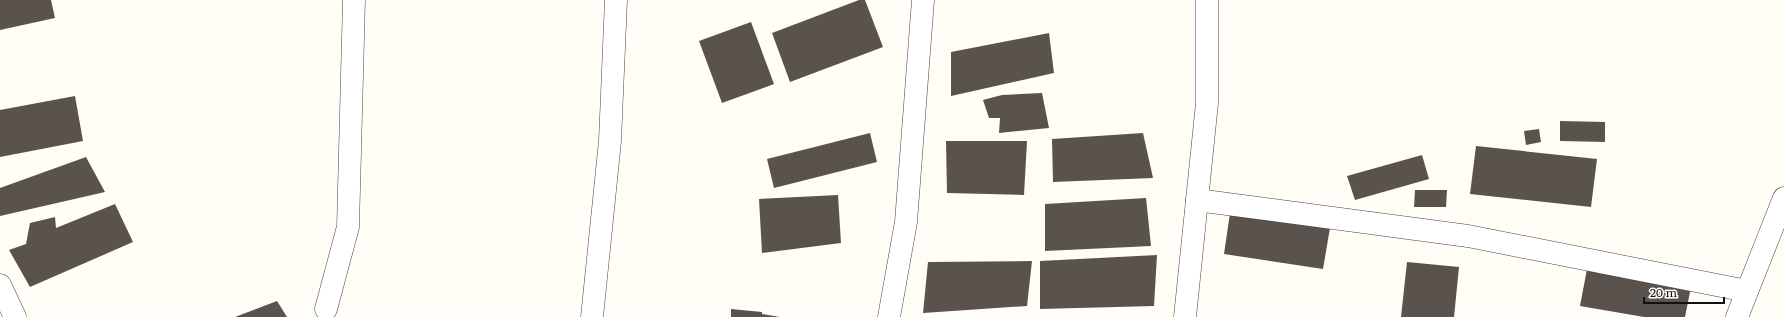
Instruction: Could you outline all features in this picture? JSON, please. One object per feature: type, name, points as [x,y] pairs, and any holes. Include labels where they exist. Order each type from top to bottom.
[{"type":"street","points":[[326,309],[348,227],[354,0]]},
{"type":"street","points":[[592,317],[610,141],[616,0]]},
{"type":"street","points":[[889,317],[906,222],[923,0]]},
{"type":"street","points":[[1185,317],[1207,103],[1207,0]]},
{"type":"street","points":[[1737,317],[1784,198]]},
{"type":"street","points":[[1197,200],[1468,236],[1747,291]]},
{"type":"street","points":[[0,285],[15,317]]},
{"type":"building","points":[[0,0],[51,0],[55,18],[0,30]]},
{"type":"building","points":[[859,0],[865,0],[883,47],[790,82],[772,33]]},
{"type":"building","points":[[751,22],[774,84],[722,103],[699,41]]},
{"type":"building","points":[[1049,33],[1054,73],[951,96],[951,52]]},
{"type":"building","points":[[1042,93],[1049,128],[999,133],[1000,118],[989,118],[983,100],[1002,95]]},
{"type":"building","points":[[75,96],[83,141],[0,157],[0,110]]},
{"type":"building","points":[[1560,121],[1605,122],[1605,142],[1560,141]]},
{"type":"building","points":[[1539,129],[1541,142],[1526,145],[1524,131]]},
{"type":"building","points":[[870,133],[877,162],[774,188],[767,159]]},
{"type":"building","points":[[1143,133],[1153,178],[1053,182],[1052,139]]},
{"type":"building","points":[[946,141],[1027,141],[1024,195],[947,193]]},
{"type":"building","points":[[1476,146],[1597,159],[1591,207],[1470,194]]},
{"type":"building","points":[[1422,155],[1429,179],[1355,200],[1347,176]]},
{"type":"building","points":[[86,157],[105,192],[0,216],[0,188]]},
{"type":"building","points":[[1415,190],[1447,190],[1446,207],[1414,207]]},
{"type":"building","points":[[838,195],[841,243],[762,253],[759,199]]},
{"type":"building","points":[[1146,198],[1151,246],[1045,251],[1045,204]]},
{"type":"building","points":[[115,204],[133,242],[30,287],[9,250],[26,244],[30,223],[55,217],[56,228]]},
{"type":"building","points":[[1230,213],[1330,228],[1323,269],[1224,254]]},
{"type":"building","points":[[1157,255],[1154,306],[1040,309],[1040,261]]},
{"type":"building","points":[[1032,261],[1027,306],[923,313],[928,262]]},
{"type":"building","points":[[1407,262],[1459,267],[1454,317],[1401,317]]},
{"type":"building","points":[[1587,269],[1691,287],[1685,317],[1644,317],[1580,306]]},
{"type":"building","points":[[277,301],[287,317],[235,317]]},
{"type":"building","points":[[731,309],[762,312],[762,314],[780,317],[731,317]]}]
